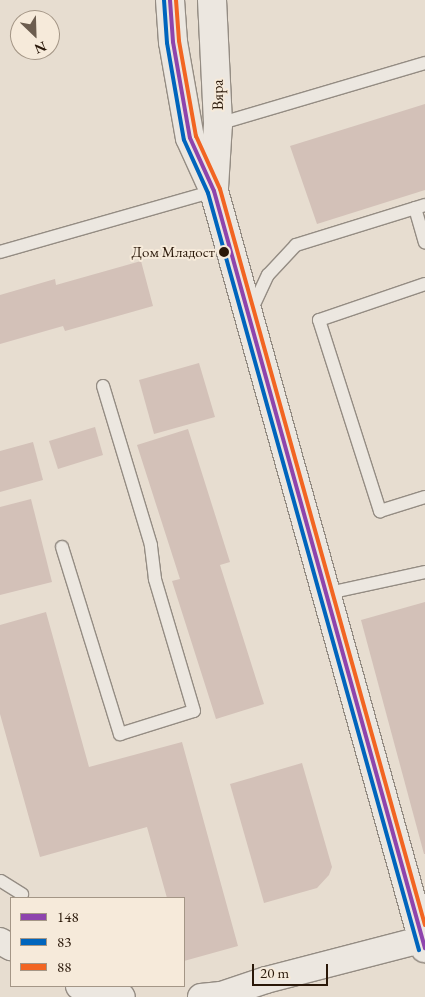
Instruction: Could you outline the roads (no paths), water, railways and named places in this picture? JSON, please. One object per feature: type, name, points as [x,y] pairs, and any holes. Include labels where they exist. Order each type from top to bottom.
[{"type":"street","name":"Вяра","points":[[170,0],[173,42],[190,138],[214,191],[324,594],[424,942]]},
{"type":"street","name":"Вяра","points":[[212,0],[218,124],[214,191]]},
{"type":"street","points":[[201,997],[220,995],[266,980],[424,942]]},
{"type":"street","points":[[83,987],[122,997]]},
{"type":"lane","points":[[218,124],[425,62]]},
{"type":"lane","points":[[0,252],[214,191]]},
{"type":"lane","points":[[248,317],[268,275],[296,245],[420,206],[425,243]]},
{"type":"lane","points":[[425,284],[319,320],[380,510],[425,497]]},
{"type":"lane","points":[[62,547],[120,734],[194,711],[155,580],[151,545],[103,386]]},
{"type":"lane","points":[[324,594],[425,572]]},
{"type":"lane","points":[[1,881],[22,894]]},
{"type":"place","name":"Дом Младост","points":[[224,252]]}]
